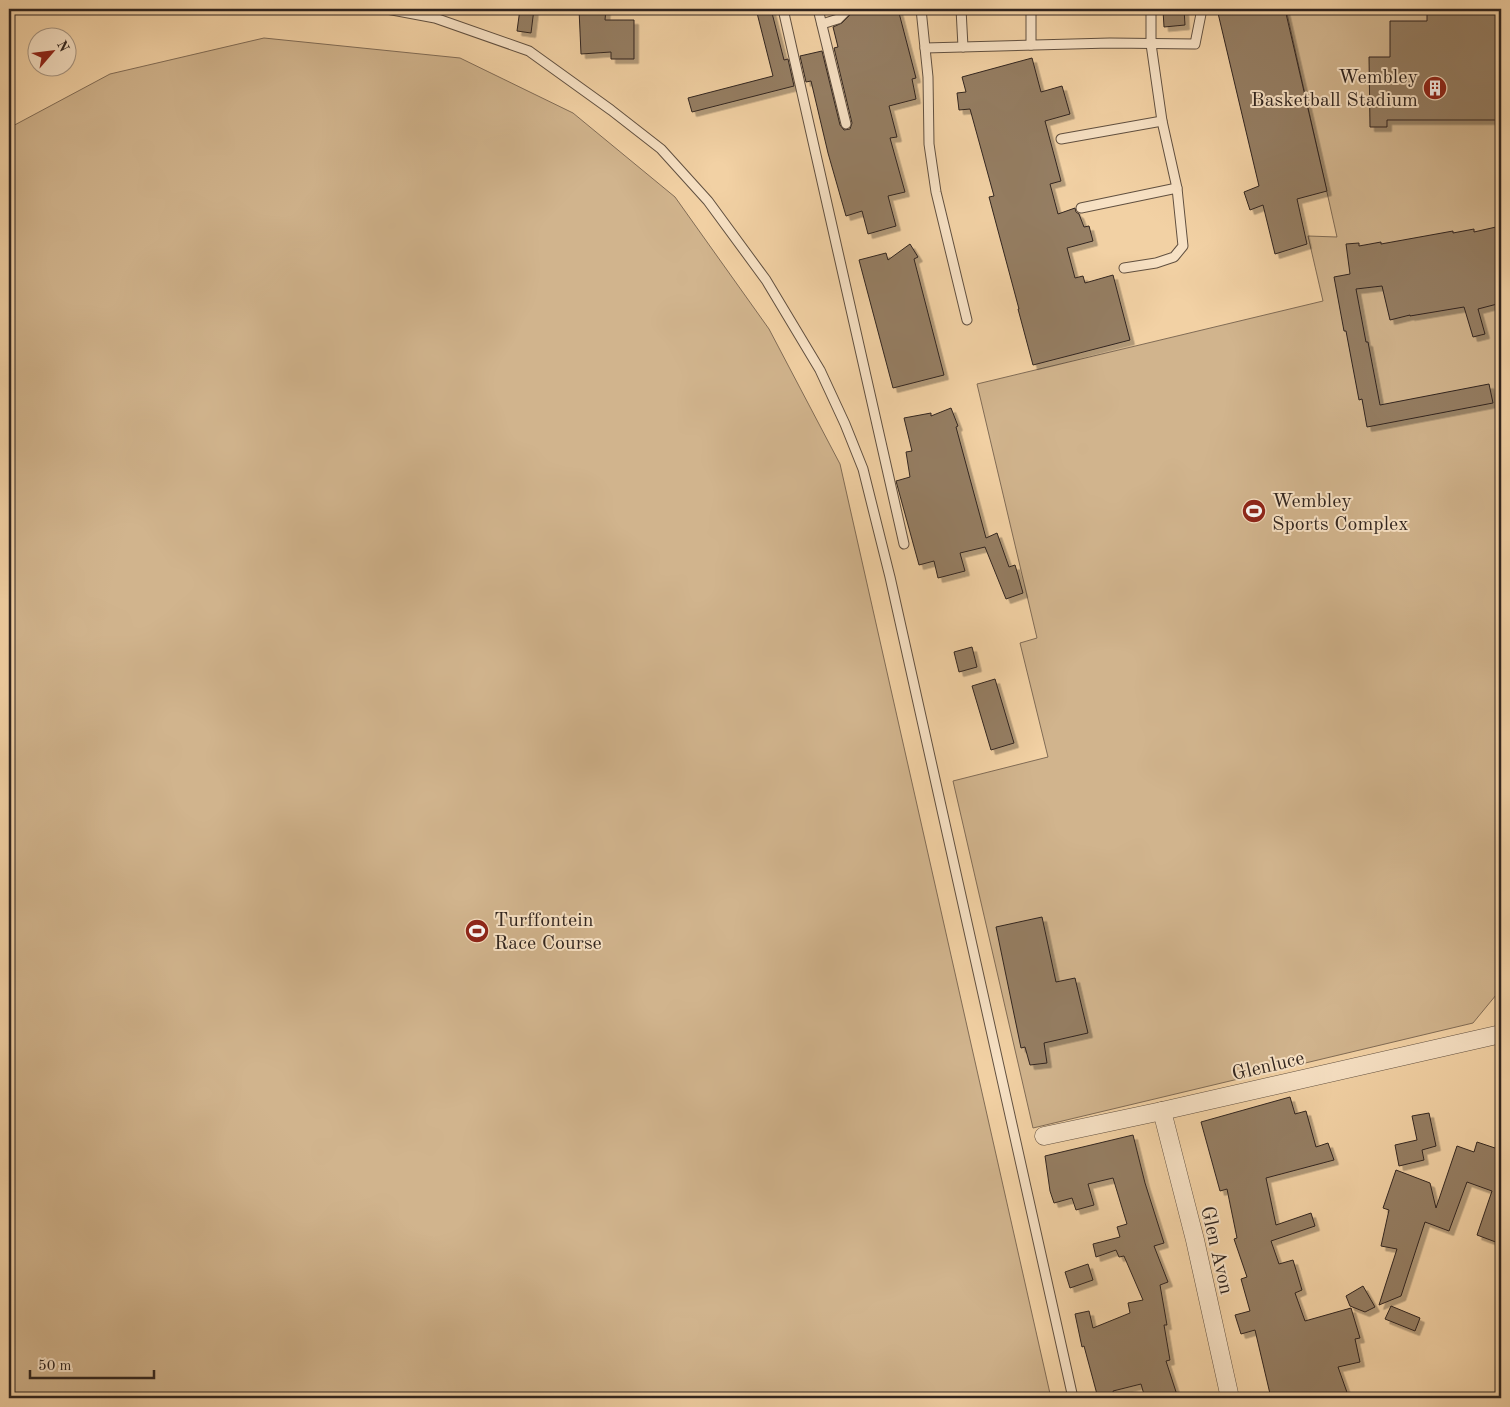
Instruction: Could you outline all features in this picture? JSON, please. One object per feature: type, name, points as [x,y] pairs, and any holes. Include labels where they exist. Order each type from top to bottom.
[{"type":"street","name":"Glenluce","points":[[1044,1136],[1501,1034]]},
{"type":"street","name":"Glen Avon","points":[[1162,1111],[1195,1240],[1230,1398]]},
{"type":"lane","points":[[387,9],[435,18],[529,51],[611,110],[661,149],[708,201],[766,280],[820,370],[852,442],[868,487],[890,577],[1072,1398]]},
{"type":"lane","points":[[783,9],[904,544]]},
{"type":"lane","points":[[818,9],[846,124]]},
{"type":"lane","points":[[822,24],[838,19],[848,9]]},
{"type":"lane","points":[[921,9],[928,77],[930,154],[936,192],[966,320]]},
{"type":"lane","points":[[961,9],[963,47]]},
{"type":"lane","points":[[1031,9],[1031,45]]},
{"type":"lane","points":[[1124,268],[1156,263],[1174,257],[1183,246],[1177,188],[1162,121],[1151,44],[1151,9]]},
{"type":"lane","points":[[925,48],[1110,43],[1195,44],[1202,9]]},
{"type":"lane","points":[[1061,139],[1162,121]]},
{"type":"lane","points":[[1081,208],[1177,188]]},
{"type":"shaded area","name":"Wembley Sports Complex","points":[[1286,9],[1501,9],[1501,989],[1473,1023],[1033,1128],[953,781],[1048,757],[1020,643],[1037,638],[977,384],[1323,301],[1308,236],[1337,237]]},
{"type":"shaded area","name":"Turffontein Race Course","points":[[264,38],[460,58],[573,113],[675,197],[769,329],[840,464],[1051,1398],[9,1398],[9,128],[110,74]]},
{"type":"building","points":[[520,9],[534,9],[531,33],[517,31]]},
{"type":"building","points":[[579,9],[606,9],[605,20],[634,20],[634,59],[611,59],[611,52],[581,54]]},
{"type":"building","points":[[756,9],[771,9],[784,60],[788,59],[794,86],[692,112],[688,98],[773,76]]},
{"type":"building","points":[[854,9],[898,9],[916,78],[912,79],[916,99],[889,106],[897,137],[890,138],[905,192],[888,196],[896,226],[868,234],[862,211],[846,216],[828,153],[811,81],[806,82],[800,56],[822,51],[840,125],[844,130],[850,129],[852,123],[834,48],[838,47],[833,27],[842,23]]},
{"type":"building","points":[[1184,9],[1185,25],[1164,27],[1163,10]]},
{"type":"building","points":[[1217,9],[1285,9],[1327,191],[1297,199],[1307,244],[1275,254],[1263,205],[1250,210],[1244,192],[1259,186]]},
{"type":"building","name":"Wembley Basketball Stadium","points":[[1427,9],[1501,9],[1501,120],[1387,120],[1387,127],[1370,127],[1369,57],[1390,57],[1390,21],[1427,21]]},
{"type":"building","points":[[1032,58],[1041,92],[1062,86],[1070,114],[1045,121],[1061,181],[1050,184],[1058,214],[1075,208],[1084,227],[1089,226],[1093,241],[1067,248],[1075,278],[1083,276],[1085,283],[1113,275],[1130,340],[1033,365],[989,197],[994,196],[970,109],[959,110],[957,93],[966,92],[962,77]]},
{"type":"building","points":[[1496,227],[1501,254],[1501,303],[1478,309],[1485,334],[1473,337],[1464,307],[1390,320],[1382,286],[1356,289],[1380,405],[1489,384],[1493,403],[1367,427],[1362,399],[1359,400],[1334,277],[1350,274],[1346,244],[1359,243],[1359,246],[1381,242],[1381,244],[1453,231],[1453,233],[1474,229],[1474,232]]},
{"type":"building","points":[[910,244],[918,257],[914,259],[944,375],[893,388],[859,260],[886,253],[888,260]]},
{"type":"building","points":[[951,408],[958,426],[956,427],[986,538],[997,533],[1009,567],[1015,565],[1018,575],[1023,593],[1006,599],[985,547],[960,553],[965,571],[938,578],[934,561],[919,565],[896,481],[910,477],[906,452],[912,451],[904,418],[931,413],[931,416]]},
{"type":"building","points":[[972,647],[977,667],[959,672],[954,652]]},
{"type":"building","points":[[995,679],[1014,743],[991,750],[972,686]]},
{"type":"building","points":[[1042,917],[1056,982],[1075,978],[1088,1033],[1044,1043],[1047,1063],[1030,1065],[1025,1047],[1021,1048],[996,927]]},
{"type":"building","points":[[1290,1097],[1295,1114],[1306,1111],[1316,1147],[1328,1143],[1334,1160],[1266,1178],[1276,1225],[1311,1213],[1315,1226],[1271,1241],[1279,1264],[1293,1260],[1302,1290],[1295,1293],[1305,1321],[1351,1308],[1360,1338],[1355,1339],[1360,1362],[1338,1367],[1349,1398],[1271,1398],[1255,1330],[1241,1334],[1235,1315],[1250,1311],[1241,1279],[1247,1277],[1234,1239],[1237,1238],[1227,1189],[1220,1191],[1201,1122]]},
{"type":"building","points":[[1429,1113],[1436,1146],[1422,1150],[1424,1160],[1399,1166],[1395,1145],[1417,1140],[1412,1116]]},
{"type":"building","points":[[1133,1135],[1145,1183],[1164,1243],[1154,1246],[1168,1282],[1160,1285],[1167,1325],[1164,1325],[1170,1360],[1166,1361],[1178,1398],[1145,1398],[1141,1384],[1113,1391],[1115,1398],[1098,1398],[1084,1346],[1082,1347],[1075,1314],[1089,1311],[1093,1328],[1130,1313],[1128,1303],[1143,1300],[1124,1256],[1119,1257],[1116,1250],[1096,1257],[1093,1244],[1120,1237],[1117,1227],[1127,1224],[1113,1178],[1088,1184],[1094,1205],[1076,1210],[1072,1198],[1054,1203],[1050,1191],[1045,1156]]},
{"type":"building","points":[[1477,1142],[1501,1150],[1501,1244],[1477,1235],[1492,1191],[1467,1182],[1449,1231],[1425,1222],[1401,1296],[1379,1305],[1397,1249],[1381,1246],[1389,1210],[1383,1208],[1396,1170],[1430,1183],[1436,1208],[1457,1146],[1474,1152]]},
{"type":"building","points":[[1088,1264],[1093,1280],[1070,1288],[1065,1272]]},
{"type":"building","points":[[1363,1286],[1375,1307],[1365,1312],[1350,1306],[1346,1296]]},
{"type":"building","points":[[1391,1306],[1420,1318],[1415,1331],[1385,1319]]},
{"type":"place","name":"Wembley Basketball Stadium","points":[[1435,88]]},
{"type":"place","name":"Wembley Sports Complex","points":[[1254,511]]},
{"type":"place","name":"Turffontein Race Course","points":[[477,931]]}]
